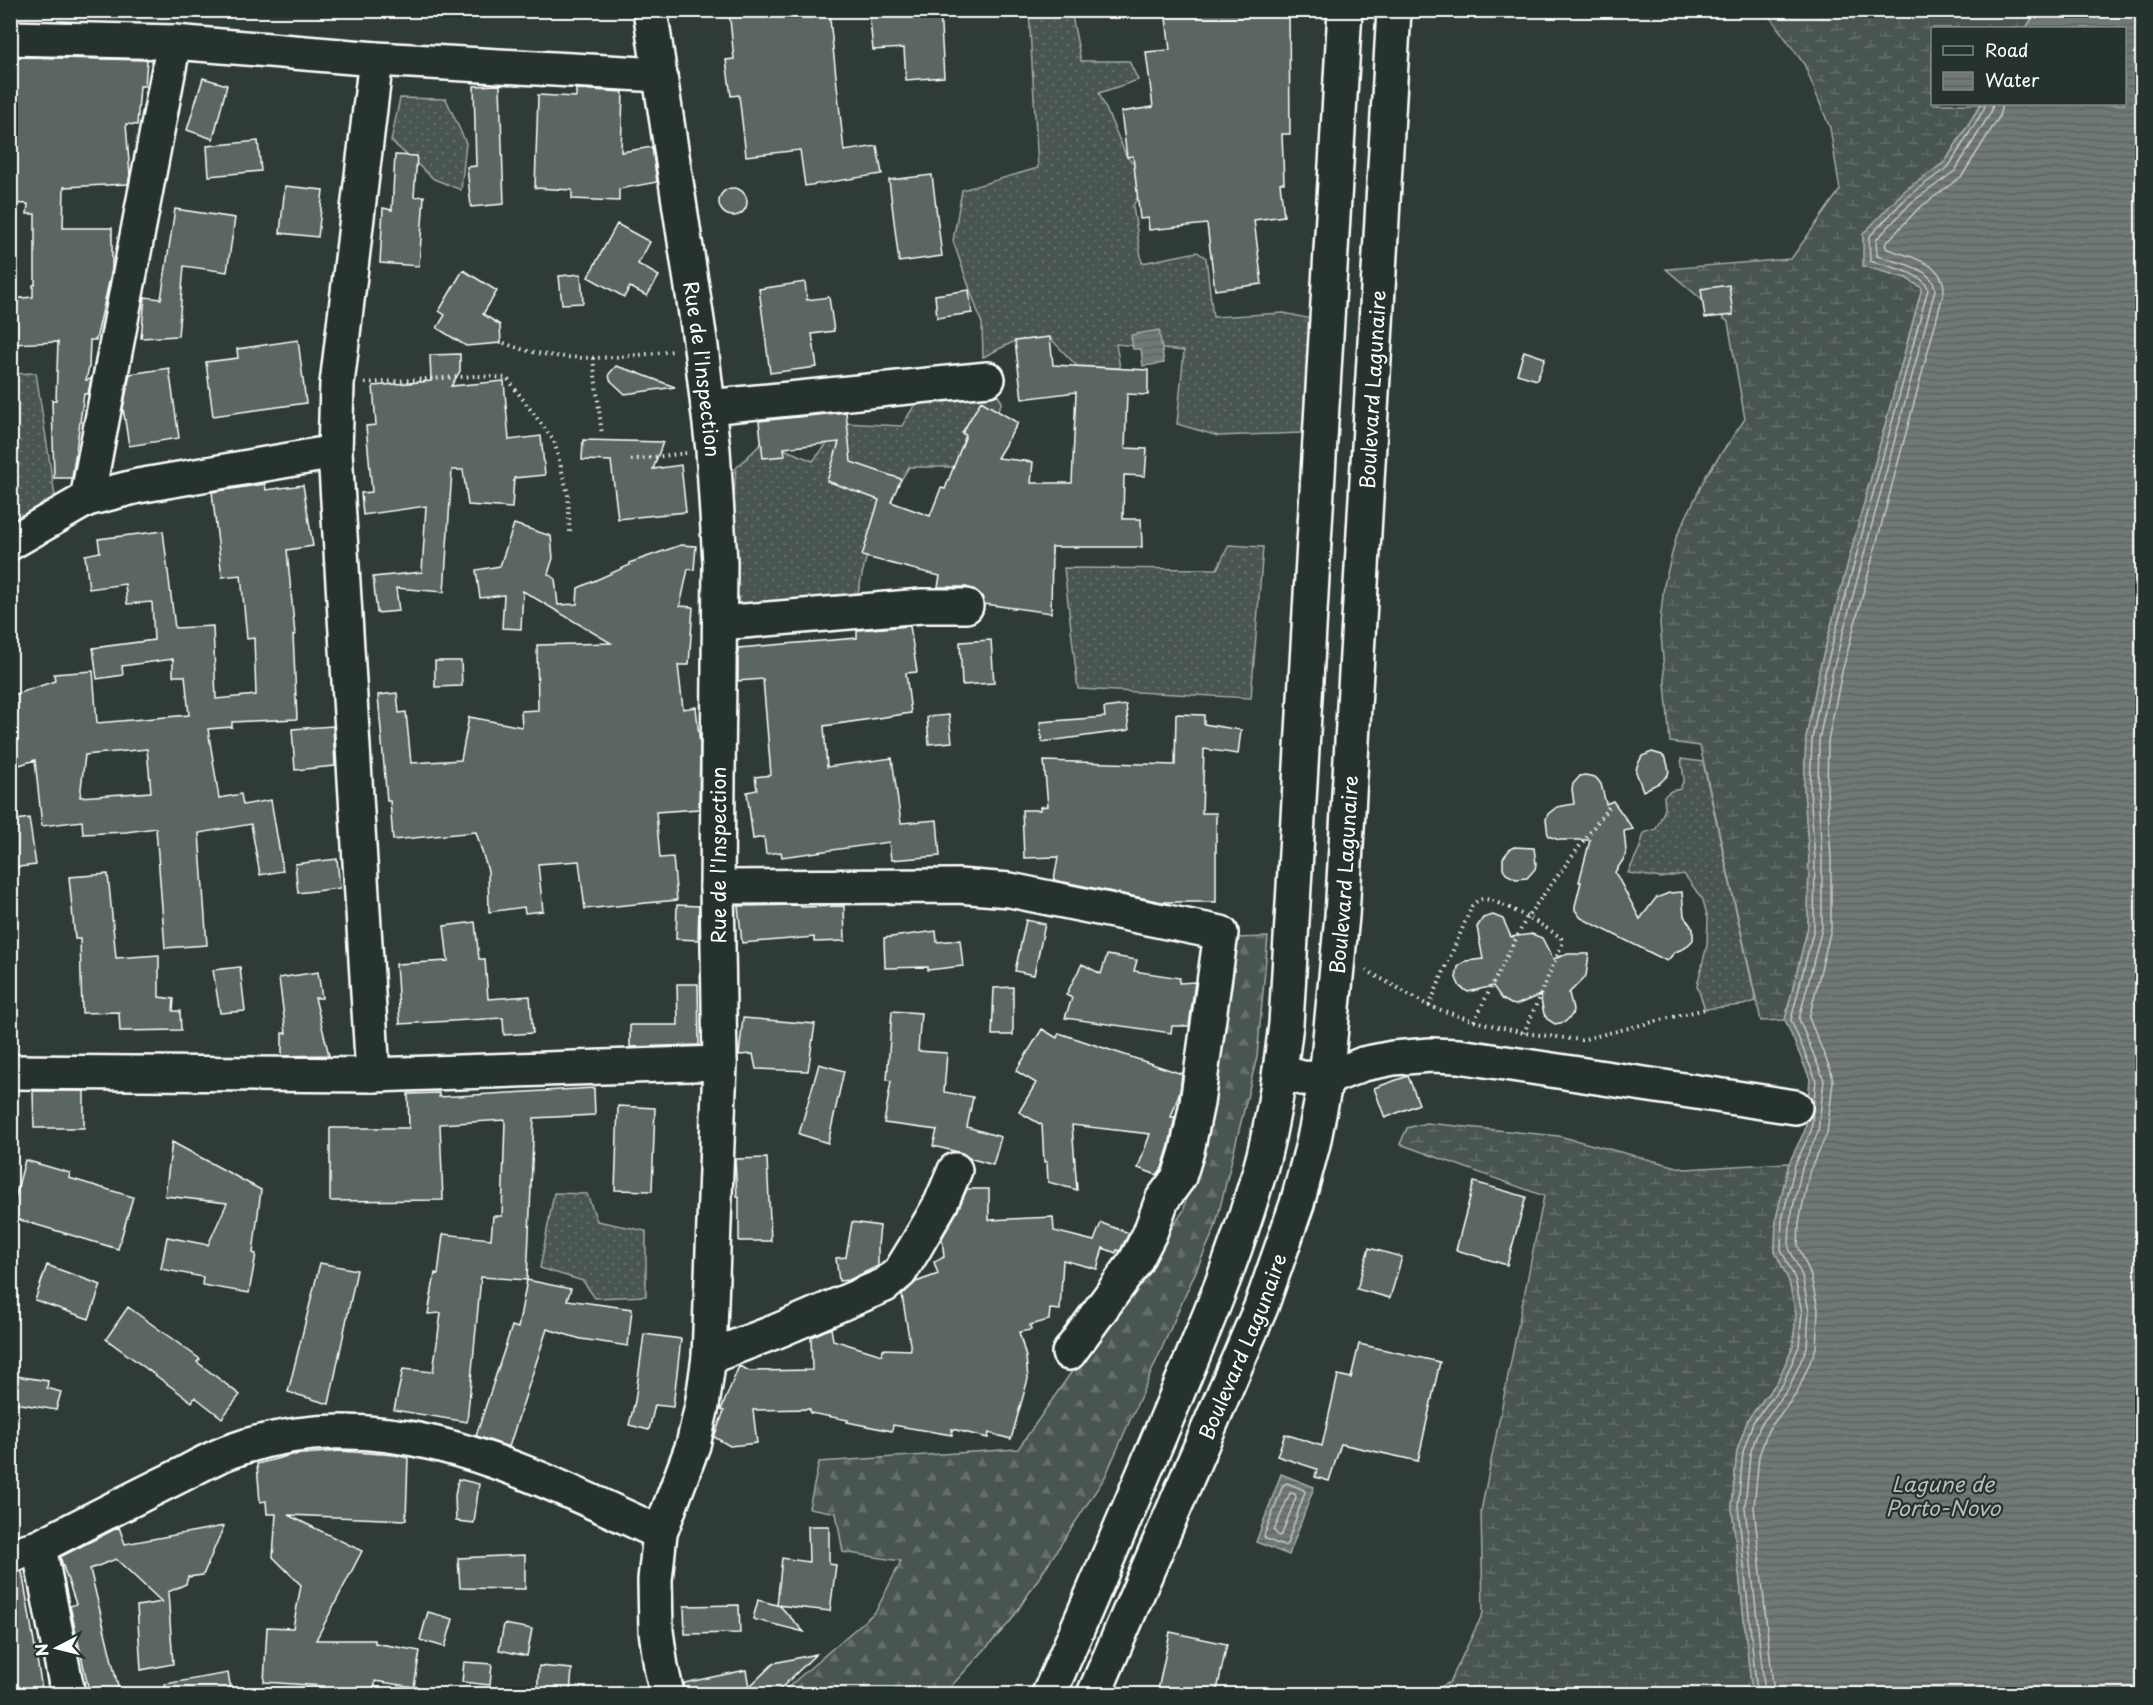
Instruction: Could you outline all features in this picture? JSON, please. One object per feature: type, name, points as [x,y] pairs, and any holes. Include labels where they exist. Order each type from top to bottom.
[{"type":"main road","name":"Rue de l'Inspection","points":[[650,10],[708,407],[720,562],[717,887],[720,1063],[709,1356],[702,1406],[693,1445],[660,1533],[655,1580],[656,1630],[661,1667],[668,1695]]},
{"type":"main road","points":[[1049,1695],[1147,1467],[1234,1249],[1254,1192],[1280,1072],[1287,1012],[1345,10]]},
{"type":"main road","name":"Boulevard Lagunaire","points":[[1094,1695],[1261,1307],[1297,1204],[1313,1144],[1326,1079],[1342,916],[1394,10]]},
{"type":"main road","points":[[10,39],[174,42],[376,59],[660,75]]},
{"type":"main road","points":[[87,499],[174,42]]},
{"type":"main road","points":[[373,1075],[335,452],[337,384],[376,59]]},
{"type":"main road","points":[[708,407],[988,379]]},
{"type":"main road","points":[[10,543],[87,499],[138,486],[335,452]]},
{"type":"main road","points":[[720,623],[922,606],[966,606]]},
{"type":"main road","points":[[717,887],[958,886],[1010,890],[1221,933],[1197,1103],[1179,1177],[1162,1200],[1150,1233],[1134,1262],[1069,1353]]},
{"type":"main road","points":[[1280,1072],[1302,1078],[1326,1079],[1363,1064],[1431,1054],[1459,1056],[1795,1107]]},
{"type":"main road","points":[[10,1072],[373,1075],[720,1063]]},
{"type":"main road","points":[[709,1356],[777,1331],[885,1285],[900,1272],[916,1246],[941,1203],[955,1170]]},
{"type":"main road","points":[[68,1695],[25,1551],[229,1452],[290,1435],[331,1431],[368,1431],[430,1441],[515,1469],[660,1533]]},
{"type":"path","points":[[504,343],[552,356],[593,358],[700,347]]},
{"type":"path","points":[[593,358],[602,435]]},
{"type":"path","points":[[337,384],[475,376],[507,378],[554,441],[568,494],[570,534]]},
{"type":"path","points":[[631,460],[713,450]]},
{"type":"path","points":[[1474,1021],[1527,917],[1611,804]]},
{"type":"path","points":[[1429,1005],[1472,906],[1477,900],[1485,898],[1527,917],[1561,938],[1562,944],[1524,1033]]},
{"type":"path","points":[[1360,967],[1429,1005],[1474,1021],[1524,1033],[1581,1040],[1705,1009]]},
{"type":"green space","points":[[1029,11],[1071,11],[1081,61],[1129,61],[1138,80],[1099,93],[1127,157],[1134,164],[1138,196],[1133,206],[1142,263],[1197,252],[1206,258],[1213,317],[1284,313],[1316,320],[1314,420],[1302,433],[1218,436],[1177,424],[1184,351],[1116,344],[1120,368],[1077,366],[1049,337],[1015,341],[983,357],[982,324],[953,241],[962,190],[1038,168]]},
{"type":"green space","points":[[1762,11],[2037,11],[2027,27],[1931,27],[1931,105],[1980,105],[1945,162],[1903,192],[1863,266],[1906,278],[1922,288],[1820,667],[1806,738],[1804,790],[1809,860],[1808,927],[1785,1020],[1761,1021],[1700,746],[1670,742],[1660,623],[1664,585],[1676,538],[1707,474],[1745,419],[1728,322],[1666,269],[1791,259],[1840,190],[1830,128],[1804,64],[1767,13]]},
{"type":"green space","points":[[400,98],[446,99],[466,143],[461,190],[434,179],[391,141]]},
{"type":"green space","points":[[36,373],[56,503],[10,534],[10,374]]},
{"type":"green space","points":[[988,379],[1002,402],[978,451],[956,467],[909,467],[886,504],[865,562],[854,611],[745,621],[730,597],[736,468],[764,441],[813,461],[844,423],[902,426],[926,386]]},
{"type":"green space","points":[[1229,545],[1263,547],[1251,698],[1078,689],[1064,568],[1217,569]]},
{"type":"green space","points":[[1681,759],[1703,762],[1756,1001],[1743,1005],[1705,1009],[1697,986],[1707,945],[1708,919],[1703,900],[1684,874],[1661,878],[1628,873],[1644,833],[1656,829],[1665,809],[1664,796],[1680,789],[1684,779]]},
{"type":"green space","points":[[1268,937],[1257,1057],[1215,1228],[1105,1477],[1010,1622],[944,1694],[780,1694],[876,1611],[901,1561],[843,1552],[836,1513],[809,1508],[819,1462],[1018,1449],[1184,1210],[1234,938]]},
{"type":"green space","points":[[1426,1123],[1559,1136],[1685,1169],[1789,1163],[1776,1219],[1775,1251],[1789,1281],[1796,1314],[1793,1346],[1778,1381],[1748,1419],[1737,1451],[1732,1507],[1752,1694],[1427,1694],[1450,1682],[1483,1613],[1481,1511],[1544,1196],[1400,1144],[1407,1128]]},
{"type":"green space","points":[[554,1193],[587,1194],[597,1221],[646,1231],[646,1296],[595,1298],[583,1281],[540,1268]]},
{"type":"water","name":"Lagune de Porto-Novo","points":[[2037,11],[2142,11],[2142,1694],[1752,1694],[1732,1507],[1737,1451],[1748,1419],[1778,1381],[1793,1346],[1796,1314],[1789,1281],[1775,1251],[1776,1219],[1789,1163],[1805,1130],[1810,1079],[1785,1020],[1808,927],[1809,860],[1804,790],[1806,738],[1820,667],[1922,288],[1906,278],[1863,266],[1863,234],[1903,192],[1945,162],[1980,105],[2126,105],[2126,27],[2027,27]]},
{"type":"water","points":[[1159,330],[1164,363],[1143,366],[1141,349],[1133,349],[1131,335]]},
{"type":"water","points":[[1281,1474],[1314,1487],[1289,1555],[1256,1542]]},
{"type":"building","points":[[729,10],[829,10],[844,151],[877,146],[882,174],[805,186],[800,150],[746,156],[739,95],[731,96],[726,60],[734,59]]},
{"type":"building","points":[[869,10],[940,10],[944,77],[906,80],[904,48],[873,50]]},
{"type":"building","points":[[1165,10],[1289,10],[1290,134],[1282,134],[1284,183],[1280,183],[1284,216],[1254,220],[1262,284],[1215,290],[1207,224],[1149,230],[1148,218],[1140,219],[1133,156],[1127,157],[1121,112],[1153,107],[1146,52],[1170,50]]},
{"type":"building","points":[[15,57],[147,60],[145,86],[140,86],[137,125],[126,124],[130,175],[128,184],[64,187],[63,228],[112,228],[112,269],[96,340],[90,340],[86,380],[91,379],[88,394],[84,394],[72,478],[54,478],[52,400],[56,400],[58,342],[10,344],[10,299],[33,297],[33,285],[35,285],[35,214],[27,214],[28,204],[10,203],[10,168],[14,168],[19,110],[15,110]]},
{"type":"building","points":[[203,78],[227,85],[213,139],[187,130]]},
{"type":"building","points":[[500,85],[504,204],[471,207],[467,167],[476,166],[474,86]]},
{"type":"building","points":[[576,89],[623,92],[621,152],[652,147],[657,182],[619,189],[619,201],[572,199],[572,190],[535,188],[538,95],[576,97]]},
{"type":"building","points":[[258,141],[261,171],[209,176],[207,146]]},
{"type":"building","points":[[395,155],[417,156],[414,197],[424,196],[419,266],[380,263],[383,208],[392,210]]},
{"type":"building","points":[[932,175],[942,256],[899,262],[889,180]]},
{"type":"building","points":[[285,186],[323,190],[318,237],[280,233]]},
{"type":"building","points":[[733,188],[743,192],[747,202],[743,212],[733,216],[723,212],[719,202],[723,192]]},
{"type":"building","points":[[175,209],[235,218],[227,272],[184,266],[178,336],[141,338],[145,297],[161,299]]},
{"type":"building","points":[[617,224],[650,242],[638,264],[659,276],[647,296],[630,287],[624,297],[588,277]]},
{"type":"building","points":[[463,270],[497,291],[483,314],[500,325],[501,343],[466,346],[437,328],[445,315],[439,311]]},
{"type":"building","points":[[581,274],[583,303],[562,304],[559,276]]},
{"type":"building","points":[[805,282],[807,300],[829,297],[834,331],[812,334],[817,367],[770,373],[759,289]]},
{"type":"building","points":[[1729,285],[1733,315],[1705,318],[1701,289]]},
{"type":"building","points":[[969,290],[972,313],[937,318],[935,295]]},
{"type":"building","points":[[1050,337],[1053,365],[1148,370],[1148,395],[1127,394],[1125,448],[1147,449],[1145,476],[1124,475],[1123,519],[1141,519],[1142,547],[1052,547],[1051,613],[984,604],[982,596],[975,590],[966,587],[938,587],[940,576],[862,556],[879,500],[827,481],[839,442],[784,448],[785,456],[763,458],[759,421],[846,412],[851,462],[901,479],[891,502],[930,516],[941,488],[945,489],[966,435],[962,433],[981,401],[1018,423],[997,458],[1033,462],[1031,483],[1072,483],[1076,392],[1022,399],[1015,341]]},
{"type":"building","points":[[298,340],[306,403],[213,416],[206,362],[238,358],[237,349]]},
{"type":"building","points":[[1524,351],[1545,358],[1537,380],[1517,374]]},
{"type":"building","points":[[460,354],[460,371],[451,386],[504,381],[509,440],[541,436],[545,475],[514,478],[512,508],[468,505],[463,470],[452,470],[444,592],[396,588],[399,611],[377,613],[373,577],[422,572],[426,506],[363,515],[361,493],[372,492],[366,426],[376,425],[373,386],[431,381],[430,355]]},
{"type":"building","points":[[616,366],[675,387],[625,394],[610,380],[609,374]]},
{"type":"building","points":[[169,368],[179,438],[129,446],[123,408],[130,374]]},
{"type":"building","points":[[583,440],[663,442],[653,469],[681,465],[686,512],[618,519],[611,461],[582,460]]},
{"type":"building","points":[[265,484],[266,490],[303,485],[313,546],[287,550],[295,635],[293,635],[297,719],[232,722],[232,727],[208,729],[219,798],[241,794],[243,805],[271,800],[283,871],[260,875],[251,824],[199,833],[207,945],[165,948],[156,828],[83,834],[82,821],[42,826],[35,760],[10,768],[10,696],[55,681],[54,674],[93,671],[97,723],[189,715],[185,676],[173,676],[173,659],[122,666],[123,675],[97,679],[93,648],[154,640],[152,602],[127,604],[125,584],[89,589],[85,555],[100,552],[98,539],[163,531],[175,628],[213,626],[216,699],[256,695],[254,638],[247,639],[241,575],[222,577],[212,492]],"holes":[[[147,749],[151,792],[80,797],[85,755]]]},
{"type":"building","points":[[514,524],[551,536],[553,558],[548,574],[555,579],[558,605],[577,604],[578,588],[630,565],[629,563],[681,545],[696,546],[694,570],[688,569],[680,606],[693,607],[689,665],[678,665],[683,709],[696,707],[700,745],[699,809],[656,812],[660,858],[673,857],[677,900],[585,909],[579,861],[538,864],[543,911],[525,913],[524,907],[489,912],[488,871],[476,832],[393,840],[390,801],[387,801],[378,695],[397,693],[399,713],[406,712],[411,763],[461,760],[469,717],[522,727],[521,711],[538,710],[537,645],[611,643],[523,591],[521,629],[502,628],[504,595],[480,598],[476,570],[500,566]]},
{"type":"building","points":[[910,626],[917,672],[906,673],[911,713],[824,726],[827,767],[892,758],[901,823],[937,820],[940,856],[891,860],[889,842],[782,857],[781,852],[766,854],[764,837],[753,839],[747,792],[757,790],[755,777],[771,775],[763,679],[738,681],[738,648],[857,638],[857,630]]},
{"type":"building","points":[[991,640],[994,683],[962,685],[960,642]]},
{"type":"building","points":[[435,661],[461,661],[462,686],[435,687]]},
{"type":"building","points":[[1126,705],[1129,730],[1042,742],[1040,722],[1105,717],[1104,708]]},
{"type":"building","points":[[1176,714],[1204,715],[1204,724],[1241,730],[1238,754],[1204,749],[1202,813],[1216,813],[1216,902],[1162,902],[1054,880],[1058,857],[1024,858],[1022,810],[1040,810],[1040,807],[1048,806],[1044,761],[1175,765]]},
{"type":"building","points":[[949,715],[952,742],[929,744],[927,717]]},
{"type":"building","points":[[333,726],[335,766],[295,770],[292,729]]},
{"type":"building","points":[[1652,752],[1666,759],[1668,775],[1661,782],[1643,791],[1636,772],[1637,766],[1642,756]]},
{"type":"building","points":[[1585,775],[1598,780],[1606,804],[1613,801],[1633,829],[1624,831],[1625,857],[1615,872],[1640,919],[1656,898],[1669,893],[1682,892],[1684,916],[1693,929],[1693,940],[1685,948],[1675,952],[1667,961],[1581,918],[1575,910],[1581,882],[1579,882],[1590,840],[1559,840],[1548,836],[1546,819],[1548,814],[1557,807],[1574,804],[1573,784],[1580,776]]},
{"type":"building","points":[[29,818],[36,865],[10,868],[10,821]]},
{"type":"building","points":[[1514,847],[1534,848],[1535,869],[1527,878],[1516,879],[1506,874],[1503,868],[1503,858]]},
{"type":"building","points":[[337,859],[340,888],[298,893],[295,864]]},
{"type":"building","points":[[108,874],[116,958],[159,955],[159,997],[174,999],[173,1011],[180,1011],[181,1030],[120,1031],[119,1012],[82,1013],[80,939],[75,939],[69,877]]},
{"type":"building","points":[[677,905],[699,906],[698,940],[676,939]]},
{"type":"building","points":[[801,905],[801,907],[844,906],[845,941],[814,942],[814,937],[742,943],[738,906]]},
{"type":"building","points":[[1493,915],[1503,919],[1511,937],[1532,934],[1542,938],[1553,959],[1568,954],[1589,954],[1586,976],[1569,993],[1573,1010],[1572,1015],[1565,1022],[1555,1024],[1547,1019],[1540,995],[1516,1005],[1502,999],[1493,986],[1468,992],[1460,987],[1456,978],[1458,967],[1466,961],[1483,959],[1477,927],[1483,918]]},
{"type":"building","points":[[1026,920],[1045,924],[1034,975],[1015,971]]},
{"type":"building","points":[[475,922],[479,959],[485,959],[488,999],[530,996],[533,1033],[504,1035],[503,1018],[400,1024],[396,964],[448,961],[444,926]]},
{"type":"building","points":[[936,931],[937,942],[960,940],[963,966],[928,970],[928,967],[885,968],[884,938]]},
{"type":"building","points":[[1107,955],[1137,960],[1134,971],[1180,978],[1179,983],[1195,982],[1189,1026],[1172,1026],[1171,1033],[1065,1018],[1072,998],[1066,995],[1082,964],[1101,974]]},
{"type":"building","points":[[240,967],[245,1011],[220,1013],[213,970]]},
{"type":"building","points":[[318,972],[322,998],[315,998],[329,1055],[282,1056],[282,1033],[286,1033],[279,978]]},
{"type":"building","points":[[677,984],[698,984],[699,1045],[630,1047],[630,1025],[678,1025]]},
{"type":"building","points":[[1013,987],[1013,1035],[992,1035],[994,988]]},
{"type":"building","points":[[892,1011],[921,1013],[918,1051],[947,1053],[944,1092],[973,1097],[967,1127],[1001,1137],[993,1165],[969,1158],[962,1153],[933,1146],[937,1130],[884,1123],[891,1081],[887,1080]]},
{"type":"building","points":[[743,1018],[815,1024],[808,1071],[756,1069],[753,1054],[739,1055]]},
{"type":"building","points":[[1042,1029],[1057,1038],[1059,1033],[1182,1074],[1180,1091],[1171,1117],[1175,1117],[1169,1146],[1162,1168],[1157,1175],[1138,1168],[1150,1134],[1072,1125],[1077,1190],[1048,1182],[1047,1162],[1044,1162],[1042,1125],[1019,1112],[1036,1083],[1016,1071]]},
{"type":"building","points":[[819,1064],[844,1071],[828,1143],[799,1134]]},
{"type":"building","points":[[1408,1076],[1419,1104],[1385,1118],[1374,1088]]},
{"type":"building","points":[[594,1088],[595,1115],[534,1118],[527,1280],[481,1277],[467,1422],[394,1410],[403,1369],[433,1372],[441,1313],[428,1314],[435,1273],[438,1274],[443,1234],[491,1239],[493,1216],[502,1216],[505,1120],[440,1124],[443,1200],[330,1201],[330,1128],[409,1128],[408,1094],[439,1093],[439,1097]]},
{"type":"building","points":[[33,1091],[84,1091],[84,1128],[34,1128]]},
{"type":"building","points":[[618,1106],[655,1108],[652,1191],[615,1190]]},
{"type":"building","points":[[172,1142],[261,1190],[253,1253],[256,1254],[249,1293],[202,1285],[203,1277],[161,1269],[167,1237],[208,1245],[227,1203],[165,1196]]},
{"type":"building","points":[[767,1158],[771,1241],[739,1241],[739,1197],[737,1197],[735,1159]]},
{"type":"building","points":[[25,1160],[70,1173],[69,1178],[133,1197],[118,1249],[10,1217]]},
{"type":"building","points":[[1474,1182],[1526,1197],[1507,1265],[1456,1250]]},
{"type":"building","points":[[967,1189],[989,1189],[989,1220],[1053,1217],[1054,1231],[1094,1241],[1101,1223],[1129,1233],[1120,1251],[1117,1250],[1116,1253],[1103,1248],[1097,1269],[1063,1260],[1060,1310],[1050,1309],[1049,1320],[1030,1325],[1031,1330],[1019,1332],[1026,1357],[1028,1379],[1011,1439],[989,1433],[988,1438],[952,1429],[952,1435],[893,1425],[892,1431],[810,1413],[810,1409],[753,1410],[757,1443],[730,1446],[714,1437],[724,1411],[721,1410],[739,1366],[750,1371],[812,1370],[811,1337],[831,1328],[833,1340],[882,1355],[883,1349],[911,1350],[902,1295],[916,1282],[938,1274],[934,1262],[944,1257],[942,1238]]},
{"type":"building","points":[[852,1222],[880,1226],[878,1266],[849,1280],[839,1281],[836,1258],[846,1257]]},
{"type":"building","points":[[1369,1248],[1402,1257],[1390,1298],[1357,1289]]},
{"type":"building","points":[[320,1263],[357,1270],[329,1404],[288,1392]]},
{"type":"building","points":[[47,1265],[101,1285],[89,1319],[35,1300]]},
{"type":"building","points":[[527,1280],[571,1289],[567,1300],[632,1309],[628,1346],[581,1339],[547,1329],[509,1447],[476,1436],[512,1326],[518,1328]]},
{"type":"building","points":[[128,1307],[200,1359],[197,1362],[240,1395],[222,1418],[195,1397],[192,1402],[106,1339]]},
{"type":"building","points":[[644,1334],[681,1339],[673,1407],[655,1405],[649,1430],[629,1425],[635,1401]]},
{"type":"building","points":[[1359,1344],[1440,1362],[1418,1461],[1341,1444],[1329,1481],[1315,1477],[1317,1469],[1277,1456],[1285,1434],[1322,1446],[1338,1375],[1351,1378]]},
{"type":"building","points":[[10,1375],[48,1381],[47,1388],[61,1392],[56,1410],[10,1402]]},
{"type":"building","points":[[340,1451],[408,1458],[406,1520],[288,1515],[362,1551],[316,1640],[375,1640],[375,1643],[420,1651],[414,1687],[375,1681],[375,1695],[323,1695],[323,1686],[264,1682],[267,1627],[293,1628],[301,1585],[273,1557],[276,1514],[267,1514],[266,1501],[260,1502],[257,1464],[291,1455]]},
{"type":"building","points":[[458,1479],[479,1484],[474,1523],[456,1521],[455,1496]]},
{"type":"building","points":[[224,1526],[203,1575],[188,1577],[186,1584],[168,1592],[173,1664],[141,1670],[137,1606],[162,1602],[116,1559],[90,1569],[120,1695],[90,1695],[70,1606],[76,1604],[60,1557],[119,1527],[125,1544]]},
{"type":"building","points":[[808,1526],[829,1526],[829,1564],[836,1565],[830,1611],[777,1605],[782,1558],[809,1562]]},
{"type":"building","points":[[525,1555],[525,1589],[460,1588],[458,1558]]},
{"type":"building","points":[[22,1571],[43,1695],[17,1695],[10,1663],[10,1573]]},
{"type":"building","points":[[758,1600],[780,1606],[804,1632],[753,1619]]},
{"type":"building","points":[[739,1605],[740,1633],[685,1634],[684,1606]]},
{"type":"building","points":[[428,1612],[453,1619],[445,1647],[420,1640]]},
{"type":"building","points":[[504,1624],[532,1629],[527,1656],[499,1650]]},
{"type":"building","points":[[1170,1632],[1227,1644],[1216,1695],[1157,1695]]},
{"type":"building","points":[[816,1654],[774,1695],[685,1695],[684,1683],[746,1670],[749,1687],[774,1663]]},
{"type":"building","points":[[464,1662],[492,1664],[490,1685],[462,1682]]},
{"type":"building","points":[[539,1666],[572,1669],[570,1695],[537,1695]]},
{"type":"building","points":[[228,1673],[232,1695],[166,1695],[165,1684]]}]
